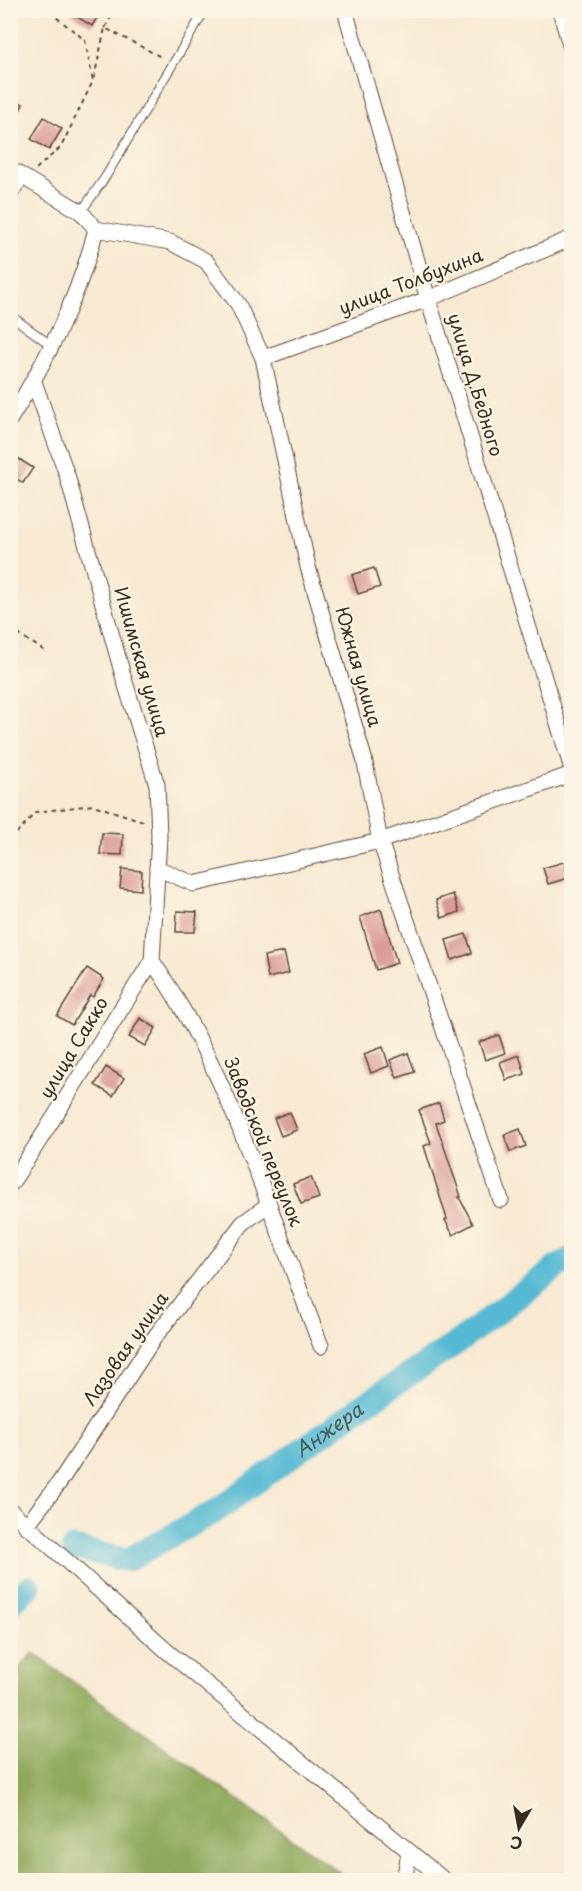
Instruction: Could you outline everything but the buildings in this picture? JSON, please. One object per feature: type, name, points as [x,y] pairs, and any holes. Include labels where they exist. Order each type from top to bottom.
[{"type":"street","name":"улица Д.Бедного","points":[[345,10],[428,299],[572,769]]},
{"type":"street","points":[[560,10],[572,52]]},
{"type":"street","points":[[10,169],[81,212],[96,229],[85,274],[34,382],[10,419]]},
{"type":"street","name":"Южная улица","points":[[96,229],[170,242],[206,261],[238,304],[262,358],[308,567],[364,758],[380,841],[501,1200]]},
{"type":"street","name":"улица Толбухина","points":[[262,358],[428,299],[572,238]]},
{"type":"street","name":"Ишимская улица","points":[[34,382],[67,475],[124,679],[157,785],[159,836],[152,961]]},
{"type":"street","points":[[157,868],[194,884],[380,841],[572,774]]},
{"type":"street","name":"улица Сакко","points":[[10,1185],[54,1121],[118,1012],[152,961]]},
{"type":"street","name":"Заводской переулок","points":[[152,961],[182,1004],[225,1094],[321,1346]]},
{"type":"street","name":"Лазовая улица","points":[[26,1526],[58,1483],[154,1338],[243,1223],[268,1204]]},
{"type":"street","points":[[10,1510],[168,1652],[444,1881]]},
{"type":"street","points":[[404,1881],[409,1853]]},
{"type":"lane","points":[[81,212],[106,176],[206,10]]},
{"type":"lane","points":[[10,200],[25,178]]},
{"type":"lane","points":[[10,315],[52,346]]},
{"type":"path","points":[[47,10],[85,40],[93,81]]},
{"type":"path","points":[[25,178],[61,147],[93,81],[105,28],[115,10]]},
{"type":"path","points":[[105,28],[174,64]]},
{"type":"path","points":[[10,629],[45,651]]},
{"type":"path","points":[[10,840],[36,812],[93,805],[153,825],[159,836]]},
{"type":"green space","points":[[33,1653],[350,1880],[11,1880],[11,1677]]},
{"type":"waterway","name":"Анжера","points":[[73,1548],[127,1560],[213,1513],[368,1402],[461,1340],[558,1266],[572,1259]]},
{"type":"waterway","name":"Анжера","points":[[10,1603],[29,1587]]}]
